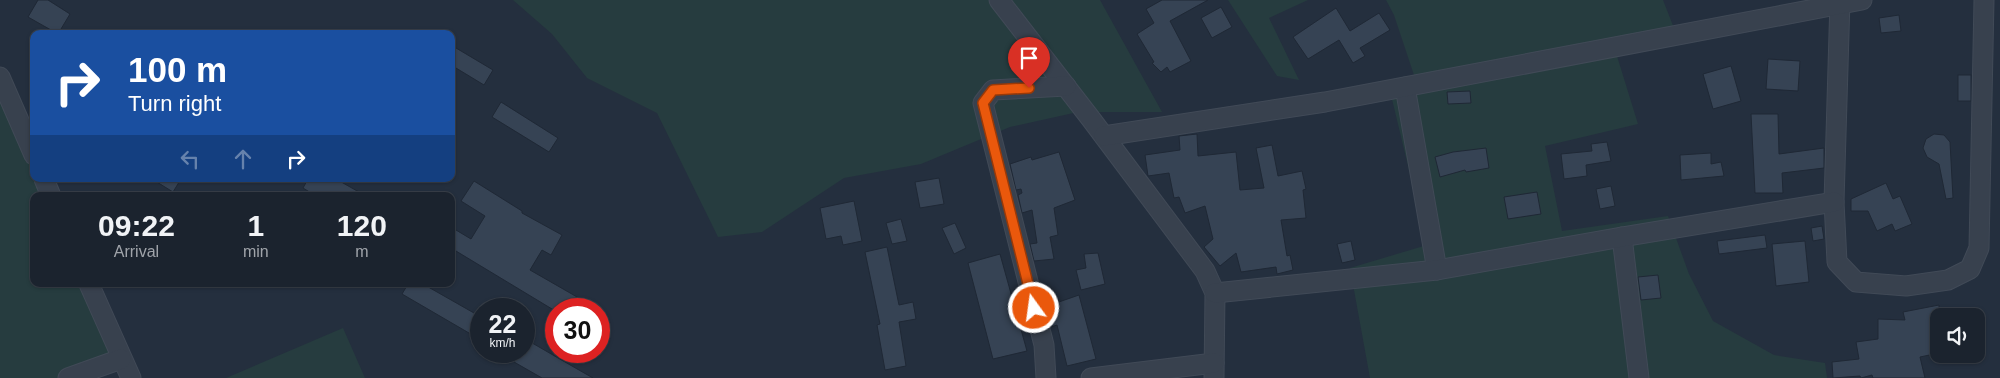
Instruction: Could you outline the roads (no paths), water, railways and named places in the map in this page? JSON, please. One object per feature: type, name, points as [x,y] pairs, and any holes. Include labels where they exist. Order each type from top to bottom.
[{"type":"street","points":[[999,0],[1205,271],[1215,293],[1214,370],[1091,378]]},
{"type":"street","points":[[1104,136],[1405,88],[1840,2],[1862,0]]},
{"type":"street","points":[[1840,2],[1834,202],[1837,262],[1856,282],[1906,286],[1948,280],[1970,269],[1979,248],[1984,0]]},
{"type":"street","points":[[0,77],[30,146]]},
{"type":"street","points":[[1046,378],[1044,345],[983,103],[993,90],[1066,86]]},
{"type":"street","points":[[1405,88],[1437,270]]},
{"type":"street","points":[[1215,293],[1437,270],[1834,202]]},
{"type":"street","points":[[1622,237],[1639,378]]},
{"type":"street","points":[[90,287],[131,378]]},
{"type":"street","points":[[68,378],[121,359]]}]
